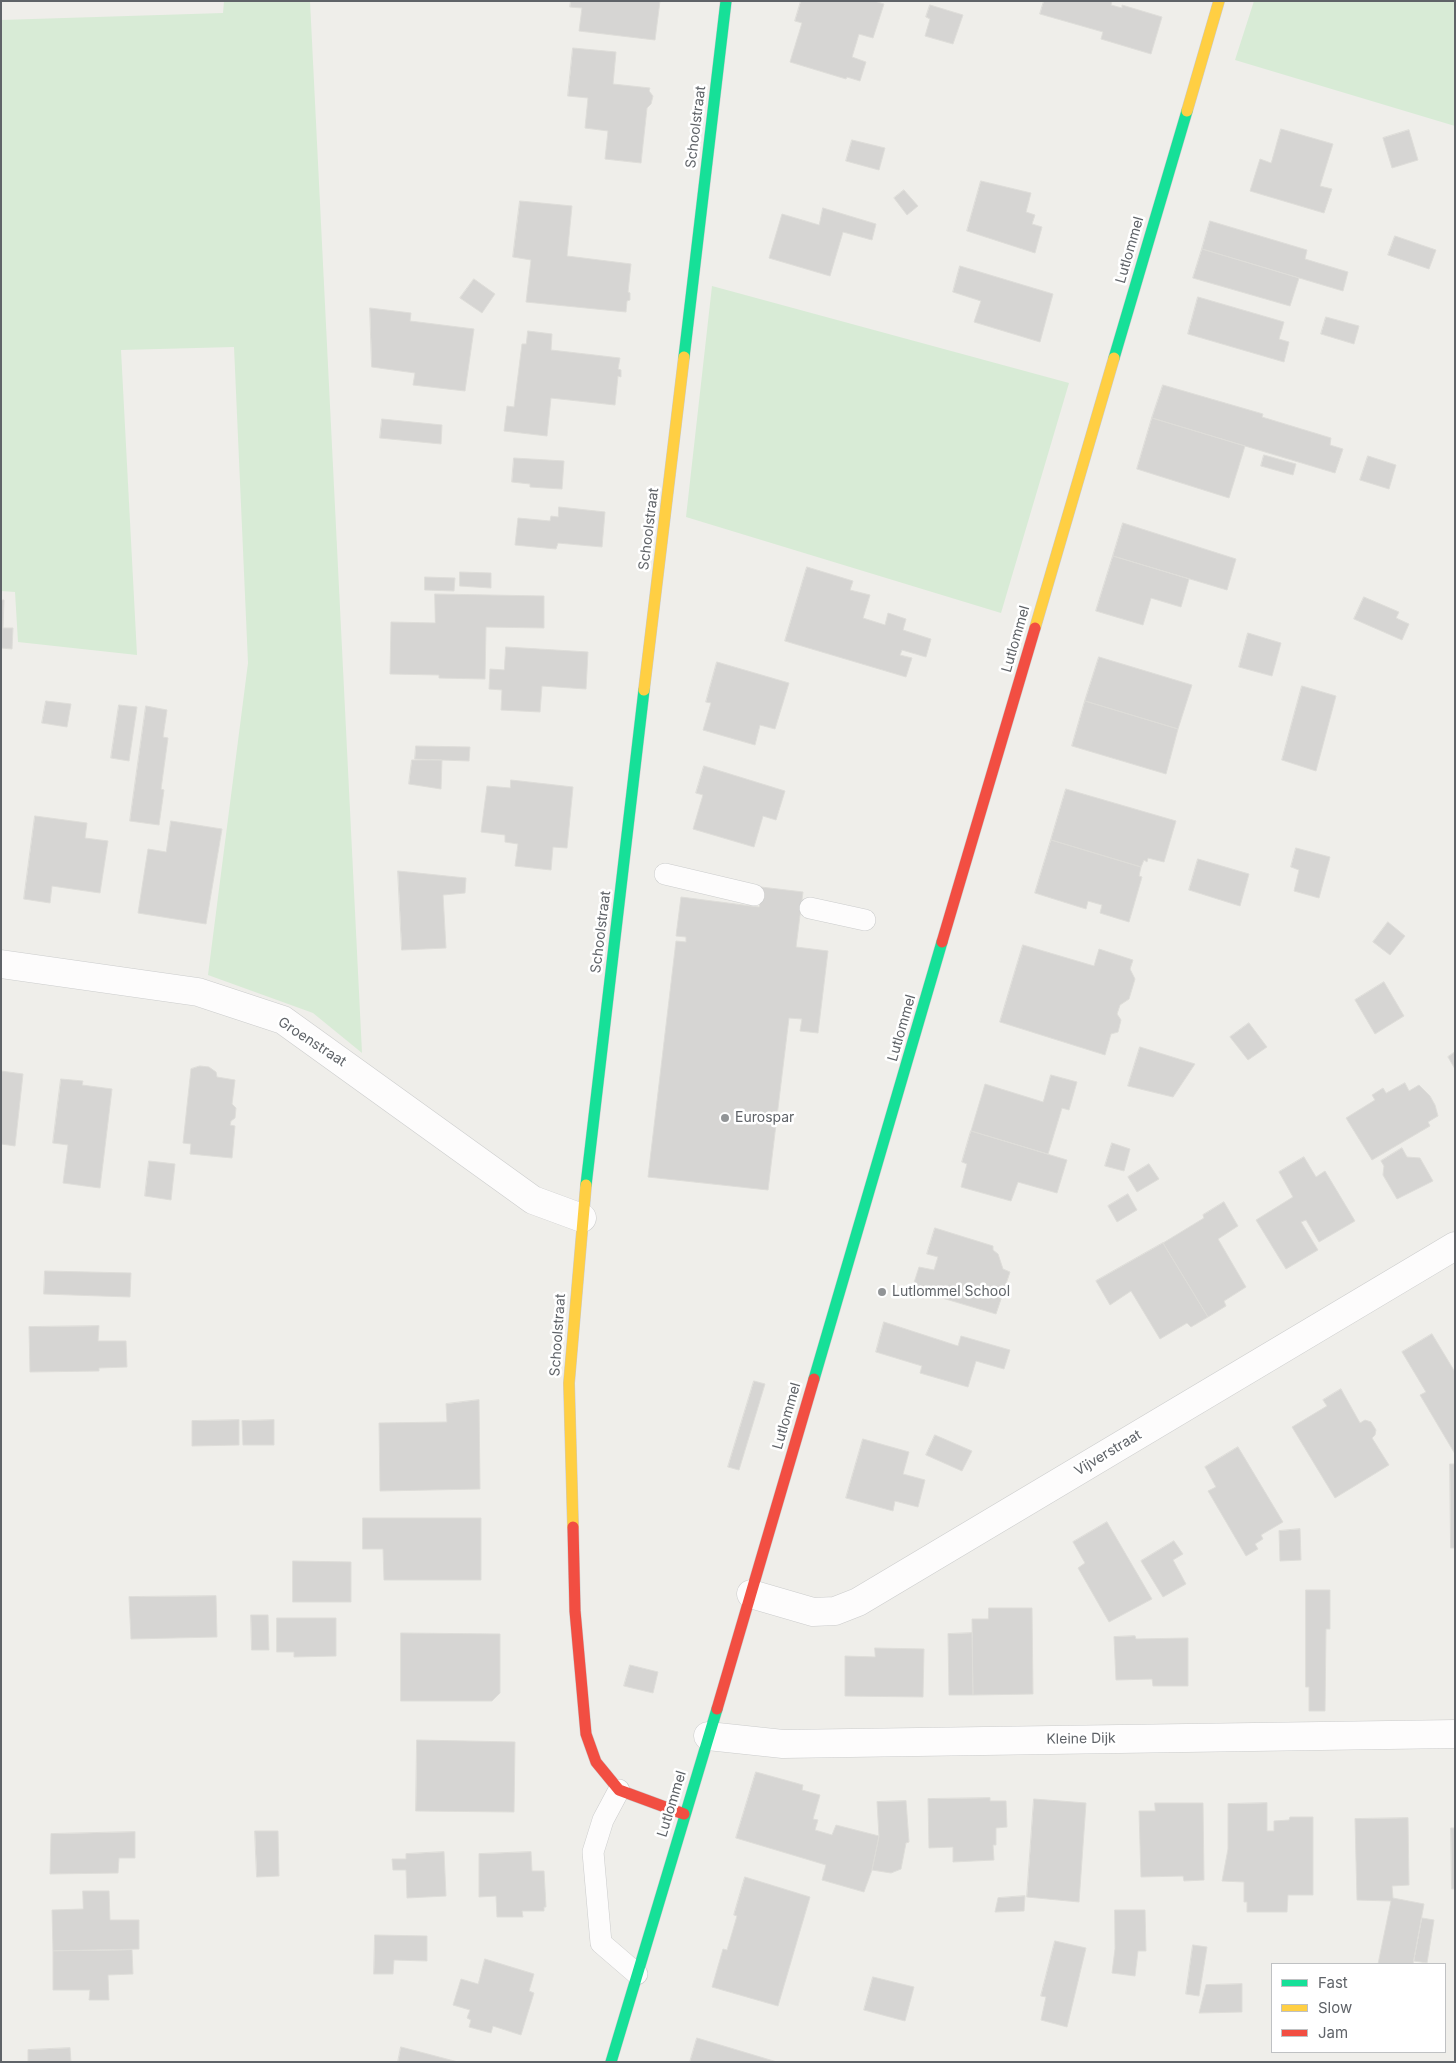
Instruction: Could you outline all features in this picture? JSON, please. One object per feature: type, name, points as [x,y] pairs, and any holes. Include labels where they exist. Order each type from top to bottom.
[{"type":"main road","name":"Schoolstraat","points":[[619,1790],[596,1762],[586,1734],[575,1611],[569,1383],[582,1218],[726,1]]},
{"type":"main road","name":"Lutlommel","points":[[611,2062],[751,1594],[1219,1]]},
{"type":"main road","points":[[619,1790],[684,1814]]},
{"type":"street","name":"Groenstraat","points":[[1,964],[198,992],[283,1020],[533,1200],[582,1218]]},
{"type":"street","name":"Vijverstraat","points":[[751,1594],[813,1612],[835,1611],[858,1602],[1455,1246]]},
{"type":"street","name":"Kleine Dijk","points":[[708,1736],[783,1744],[1455,1734]]},
{"type":"lane","points":[[665,874],[754,895]]},
{"type":"lane","points":[[810,908],[866,920]]},
{"type":"lane","points":[[619,1790],[603,1820],[593,1852],[601,1943],[637,1974]]},
{"type":"green space","points":[[224,1],[310,1],[362,1053],[313,1013],[208,975],[248,663],[234,347],[121,350],[137,655],[18,642],[15,592],[1,591],[1,20],[223,13]]},
{"type":"green space","points":[[1254,1],[1455,1],[1455,126],[1235,60]]},
{"type":"green space","points":[[712,286],[1069,383],[1001,613],[686,517]]},
{"type":"building","points":[[571,1],[660,1],[655,40],[579,31],[582,8],[570,7]]},
{"type":"building","points":[[801,1],[874,1],[884,4],[873,38],[859,34],[852,57],[866,62],[860,81],[847,77],[846,79],[790,62],[802,23],[795,21]]},
{"type":"building","points":[[1044,1],[1112,1],[1111,5],[1122,8],[1122,5],[1162,17],[1151,54],[1101,39],[1103,32],[1040,14]]},
{"type":"building","points":[[930,5],[963,15],[953,44],[925,36],[930,19],[926,17]]},
{"type":"building","points":[[573,48],[616,52],[613,84],[650,88],[649,91],[653,96],[651,104],[647,108],[641,163],[605,159],[608,131],[585,128],[588,98],[568,96]]},
{"type":"building","points":[[1281,129],[1333,144],[1320,186],[1332,189],[1324,213],[1250,191],[1260,159],[1271,163]]},
{"type":"building","points":[[1409,130],[1418,160],[1392,168],[1383,138]]},
{"type":"building","points":[[852,140],[885,148],[879,170],[846,161]]},
{"type":"building","points":[[981,181],[1031,193],[1026,212],[1035,215],[1032,224],[1042,227],[1035,253],[967,231]]},
{"type":"building","points":[[904,190],[918,206],[907,215],[894,198]]},
{"type":"building","points":[[520,201],[572,206],[567,256],[631,264],[628,292],[630,293],[630,300],[627,301],[626,312],[526,302],[531,260],[513,257]]},
{"type":"building","points":[[823,208],[876,224],[872,240],[843,232],[830,276],[769,258],[782,214],[819,225]]},
{"type":"building","points":[[1210,221],[1307,250],[1305,259],[1348,272],[1343,291],[1202,249]]},
{"type":"building","points":[[1395,236],[1436,250],[1429,269],[1388,255]]},
{"type":"building","points":[[1202,249],[1299,278],[1290,306],[1193,278]]},
{"type":"building","points":[[960,266],[1053,294],[1040,342],[974,322],[981,301],[953,292]]},
{"type":"building","points":[[474,279],[495,294],[482,313],[460,298]]},
{"type":"building","points":[[1198,297],[1284,322],[1279,339],[1289,342],[1284,362],[1188,334]]},
{"type":"building","points":[[370,308],[411,313],[410,321],[474,329],[465,391],[413,385],[415,373],[372,367]]},
{"type":"building","points":[[1326,317],[1359,326],[1354,344],[1321,334]]},
{"type":"building","points":[[528,331],[552,334],[551,350],[620,358],[618,369],[621,370],[621,377],[618,376],[615,405],[551,398],[547,436],[504,431],[507,406],[514,407],[522,344],[526,344]]},
{"type":"building","points":[[1163,385],[1263,414],[1262,417],[1331,438],[1330,445],[1343,449],[1335,473],[1152,418]]},
{"type":"building","points":[[1152,418],[1245,446],[1229,498],[1137,469]]},
{"type":"building","points":[[382,419],[442,425],[441,444],[380,438]]},
{"type":"building","points":[[1264,455],[1296,464],[1293,475],[1261,466]]},
{"type":"building","points":[[1368,456],[1396,465],[1389,489],[1360,480]]},
{"type":"building","points":[[514,458],[564,461],[562,489],[530,487],[530,484],[512,482]]},
{"type":"building","points":[[559,507],[605,512],[602,547],[558,543],[556,549],[515,545],[518,518],[550,521],[551,516],[558,517]]},
{"type":"building","points":[[1123,523],[1236,559],[1227,590],[1113,556]]},
{"type":"building","points":[[1113,556],[1189,579],[1181,607],[1151,598],[1143,625],[1096,611]]},
{"type":"building","points":[[807,567],[853,581],[850,590],[870,595],[863,618],[885,625],[888,613],[906,619],[903,630],[931,639],[926,657],[902,650],[900,655],[912,658],[906,677],[785,641]]},
{"type":"building","points":[[460,572],[491,573],[491,588],[460,586]]},
{"type":"building","points":[[425,577],[455,578],[454,591],[425,590]]},
{"type":"building","points":[[435,594],[544,596],[544,628],[486,627],[485,679],[439,678],[439,675],[390,674],[391,622],[435,623]]},
{"type":"building","points":[[1364,597],[1399,612],[1396,618],[1409,624],[1402,640],[1354,619]]},
{"type":"building","points":[[1,600],[4,600],[3,628],[13,628],[12,649],[1,648]]},
{"type":"building","points":[[1248,633],[1281,643],[1272,676],[1239,667]]},
{"type":"building","points":[[506,647],[588,652],[586,689],[542,686],[540,712],[501,710],[502,690],[489,689],[490,669],[504,670]]},
{"type":"building","points":[[1099,657],[1192,685],[1178,729],[1085,701]]},
{"type":"building","points":[[717,662],[789,683],[775,729],[760,725],[755,745],[703,730],[711,703],[706,702]]},
{"type":"building","points":[[1302,686],[1336,696],[1316,771],[1282,760]]},
{"type":"building","points":[[46,701],[71,704],[67,727],[42,723]]},
{"type":"building","points":[[1085,701],[1178,729],[1166,774],[1072,746]]},
{"type":"building","points":[[119,705],[137,707],[129,761],[111,758]]},
{"type":"building","points":[[146,706],[167,710],[163,737],[168,738],[161,789],[164,790],[159,825],[130,821]]},
{"type":"building","points":[[416,746],[470,747],[469,761],[415,759]]},
{"type":"building","points":[[412,760],[442,760],[441,789],[409,784]]},
{"type":"building","points":[[704,766],[785,791],[776,820],[763,816],[754,847],[693,829],[703,795],[696,793]]},
{"type":"building","points":[[511,780],[573,787],[567,848],[553,847],[551,870],[515,866],[518,844],[505,842],[505,835],[481,832],[487,786],[510,788]]},
{"type":"building","points":[[1066,789],[1176,821],[1164,862],[1148,858],[1147,862],[1144,860],[1141,867],[1051,840]]},
{"type":"building","points":[[35,816],[87,823],[85,838],[108,841],[100,893],[52,886],[50,903],[24,899]]},
{"type":"building","points":[[171,821],[222,829],[206,924],[138,913],[148,849],[166,852]]},
{"type":"building","points":[[1051,840],[1141,867],[1139,876],[1142,877],[1129,922],[1100,913],[1102,905],[1088,901],[1086,909],[1035,893]]},
{"type":"building","points":[[1296,848],[1330,857],[1319,898],[1294,891],[1299,870],[1291,867]]},
{"type":"building","points":[[1198,859],[1249,874],[1240,906],[1189,890]]},
{"type":"building","points":[[398,871],[466,878],[465,893],[443,895],[446,948],[402,950]]},
{"type":"building","points":[[761,887],[803,892],[796,947],[828,951],[818,1033],[800,1031],[802,1019],[789,1018],[768,1190],[648,1177],[676,941],[686,942],[686,937],[676,936],[681,897],[759,907]]},
{"type":"building","points":[[1388,922],[1405,936],[1390,955],[1373,942]]},
{"type":"building","points":[[1023,945],[1094,966],[1099,949],[1133,960],[1130,969],[1135,979],[1129,999],[1120,1005],[1117,1014],[1121,1020],[1118,1032],[1111,1034],[1105,1055],[1000,1022]]},
{"type":"building","points":[[1384,982],[1404,1016],[1375,1034],[1355,1000]]},
{"type":"building","points":[[1249,1023],[1267,1047],[1248,1060],[1230,1037]]},
{"type":"building","points":[[1140,1047],[1195,1064],[1173,1097],[1128,1086]]},
{"type":"building","points":[[1455,1052],[1455,1069],[1448,1057]]},
{"type":"building","points":[[200,1066],[209,1067],[216,1072],[217,1077],[235,1080],[232,1104],[236,1108],[235,1118],[231,1121],[230,1125],[235,1126],[232,1158],[190,1154],[191,1144],[183,1143],[191,1069]]},
{"type":"building","points":[[1,1071],[23,1074],[15,1146],[1,1144]]},
{"type":"building","points":[[1051,1075],[1077,1082],[1069,1110],[1062,1108],[1048,1154],[971,1131],[985,1084],[1043,1102]]},
{"type":"building","points":[[61,1079],[83,1081],[82,1085],[112,1089],[100,1188],[63,1183],[68,1145],[53,1143]]},
{"type":"building","points":[[1405,1083],[1409,1091],[1419,1085],[1430,1096],[1438,1116],[1428,1122],[1430,1126],[1372,1160],[1346,1118],[1375,1100],[1372,1095],[1383,1088],[1386,1093]]},
{"type":"building","points":[[971,1131],[1067,1160],[1057,1193],[1018,1182],[1011,1201],[961,1187],[967,1164],[962,1162]]},
{"type":"building","points":[[1112,1143],[1130,1149],[1124,1171],[1105,1166]]},
{"type":"building","points":[[1402,1148],[1407,1157],[1420,1158],[1433,1181],[1397,1199],[1383,1175],[1384,1166],[1381,1161]]},
{"type":"building","points":[[1304,1157],[1316,1177],[1325,1171],[1355,1221],[1319,1242],[1306,1220],[1301,1222],[1318,1250],[1286,1269],[1256,1220],[1293,1197],[1279,1172]]},
{"type":"building","points":[[149,1161],[175,1164],[171,1200],[145,1196]]},
{"type":"building","points":[[1149,1164],[1159,1179],[1137,1192],[1128,1177]]},
{"type":"building","points":[[1128,1194],[1137,1210],[1117,1222],[1108,1206]]},
{"type":"building","points":[[1224,1202],[1238,1226],[1218,1239],[1246,1287],[1224,1301],[1226,1306],[1208,1317],[1163,1243],[1204,1218],[1203,1215]]},
{"type":"building","points":[[935,1228],[993,1246],[993,1250],[998,1254],[1003,1269],[1010,1272],[996,1314],[912,1289],[919,1267],[934,1270],[938,1257],[927,1254]]},
{"type":"building","points":[[1163,1243],[1208,1317],[1191,1327],[1187,1323],[1160,1339],[1131,1291],[1110,1305],[1096,1281]]},
{"type":"building","points":[[45,1271],[131,1273],[130,1297],[44,1294]]},
{"type":"building","points":[[884,1322],[958,1346],[961,1336],[1010,1350],[1004,1369],[976,1361],[968,1387],[920,1373],[922,1366],[876,1352]]},
{"type":"building","points":[[99,1326],[98,1341],[126,1341],[127,1367],[99,1368],[99,1371],[30,1372],[29,1327]]},
{"type":"building","points":[[1432,1334],[1455,1372],[1455,1454],[1420,1395],[1426,1392],[1402,1352]]},
{"type":"building","points":[[754,1381],[765,1384],[739,1470],[728,1467]]},
{"type":"building","points":[[1341,1389],[1360,1423],[1365,1420],[1371,1422],[1376,1430],[1372,1438],[1389,1465],[1335,1498],[1292,1427],[1327,1406],[1323,1400]]},
{"type":"building","points":[[479,1400],[480,1489],[380,1491],[379,1423],[447,1422],[446,1404]]},
{"type":"building","points":[[239,1420],[239,1445],[192,1446],[192,1421]]},
{"type":"building","points":[[274,1420],[274,1445],[243,1445],[242,1421]]},
{"type":"building","points":[[935,1435],[972,1451],[962,1471],[926,1455]]},
{"type":"building","points":[[863,1439],[909,1452],[903,1474],[925,1480],[918,1507],[895,1501],[893,1511],[846,1498]]},
{"type":"building","points":[[1238,1447],[1283,1522],[1261,1535],[1263,1539],[1255,1544],[1258,1549],[1246,1556],[1208,1491],[1216,1487],[1205,1467]]},
{"type":"building","points":[[1450,1464],[1455,1464],[1455,1548],[1451,1548]]},
{"type":"building","points":[[363,1518],[481,1518],[481,1580],[384,1580],[383,1549],[363,1549]]},
{"type":"building","points":[[1107,1522],[1152,1599],[1109,1622],[1078,1568],[1085,1563],[1073,1542]]},
{"type":"building","points":[[1300,1529],[1301,1560],[1280,1561],[1279,1531]]},
{"type":"building","points":[[1174,1541],[1183,1554],[1173,1560],[1186,1584],[1163,1597],[1141,1561]]},
{"type":"building","points":[[293,1561],[351,1562],[351,1602],[293,1602]]},
{"type":"building","points":[[1306,1590],[1330,1590],[1330,1629],[1326,1629],[1325,1711],[1309,1711],[1309,1687],[1306,1687]]},
{"type":"building","points":[[216,1596],[217,1637],[131,1639],[129,1597]]},
{"type":"building","points":[[989,1608],[1032,1608],[1033,1694],[973,1695],[972,1619],[988,1619]]},
{"type":"building","points":[[251,1615],[268,1615],[269,1650],[252,1650]]},
{"type":"building","points":[[277,1618],[336,1618],[336,1656],[294,1657],[294,1652],[277,1652]]},
{"type":"building","points":[[401,1633],[500,1634],[500,1693],[492,1701],[401,1701]]},
{"type":"building","points":[[972,1633],[973,1695],[949,1695],[948,1634]]},
{"type":"building","points":[[1135,1636],[1136,1639],[1188,1638],[1188,1686],[1153,1686],[1152,1679],[1116,1680],[1114,1637]]},
{"type":"building","points":[[875,1648],[924,1649],[923,1697],[845,1696],[845,1656],[875,1657]]},
{"type":"building","points":[[630,1665],[658,1672],[653,1693],[624,1686]]},
{"type":"building","points":[[417,1740],[515,1742],[514,1812],[416,1811]]},
{"type":"building","points":[[756,1772],[803,1785],[802,1790],[820,1795],[813,1819],[818,1820],[815,1830],[832,1835],[836,1825],[879,1836],[872,1870],[864,1892],[822,1880],[826,1865],[736,1838]]},
{"type":"building","points":[[990,1798],[990,1801],[1006,1801],[1007,1827],[996,1828],[996,1845],[993,1845],[994,1860],[953,1862],[953,1847],[929,1848],[928,1799]]},
{"type":"building","points":[[1034,1799],[1086,1803],[1079,1902],[1027,1897]]},
{"type":"building","points":[[906,1801],[909,1842],[906,1843],[901,1869],[891,1873],[872,1870],[879,1836],[877,1802]]},
{"type":"building","points":[[1155,1803],[1203,1803],[1204,1880],[1184,1881],[1183,1876],[1141,1877],[1139,1811],[1155,1811]]},
{"type":"building","points":[[1267,1803],[1267,1831],[1274,1831],[1274,1821],[1289,1820],[1290,1817],[1313,1817],[1313,1895],[1288,1895],[1287,1912],[1247,1912],[1247,1902],[1244,1902],[1244,1882],[1222,1881],[1228,1849],[1228,1804]]},
{"type":"building","points":[[1408,1818],[1409,1885],[1392,1886],[1393,1898],[1424,1904],[1413,1963],[1378,1963],[1391,1901],[1357,1900],[1355,1819]]},
{"type":"building","points":[[1451,1828],[1455,1828],[1455,1889],[1452,1889]]},
{"type":"building","points":[[255,1831],[278,1831],[279,1876],[257,1877]]},
{"type":"building","points":[[135,1832],[135,1858],[119,1858],[118,1873],[50,1874],[51,1834]]},
{"type":"building","points":[[444,1852],[446,1896],[407,1898],[406,1870],[393,1870],[392,1859],[406,1859],[406,1854]]},
{"type":"building","points":[[531,1852],[532,1871],[544,1871],[546,1907],[544,1907],[544,1911],[522,1911],[523,1917],[497,1917],[496,1896],[479,1897],[479,1854]]},
{"type":"building","points":[[745,1877],[810,1897],[778,2006],[712,1987],[723,1949],[727,1950],[737,1916],[734,1915]]},
{"type":"building","points":[[83,1891],[109,1891],[110,1920],[139,1920],[139,1949],[53,1951],[52,1910],[83,1909]]},
{"type":"building","points":[[1025,1896],[1024,1911],[995,1912],[998,1898]]},
{"type":"building","points":[[1115,1910],[1145,1910],[1146,1951],[1138,1951],[1135,1976],[1112,1973],[1115,1949]]},
{"type":"building","points":[[1422,1918],[1434,1920],[1427,1963],[1414,1961]]},
{"type":"building","points":[[375,1935],[427,1936],[427,1961],[394,1960],[393,1974],[374,1974]]},
{"type":"building","points":[[1055,1941],[1086,1948],[1067,2027],[1041,2020],[1046,1997],[1041,1996]]},
{"type":"building","points":[[1193,1945],[1207,1947],[1199,1996],[1186,1994]]},
{"type":"building","points":[[132,1950],[133,1974],[108,1975],[109,2000],[89,2000],[90,1990],[53,1990],[53,1951]]},
{"type":"building","points":[[485,1959],[534,1974],[529,1991],[534,1993],[521,2035],[493,2026],[491,2033],[469,2027],[471,2020],[467,2018],[470,2010],[453,2005],[461,1979],[478,1984]]},
{"type":"building","points":[[873,1977],[914,1987],[905,2021],[864,2010]]},
{"type":"building","points":[[1242,1984],[1242,2012],[1199,2013],[1206,1985]]},
{"type":"building","points":[[697,2038],[777,2062],[690,2062]]},
{"type":"building","points":[[401,2047],[458,2062],[398,2062]]},
{"type":"building","points":[[70,2048],[71,2062],[28,2062],[28,2050]]},
{"type":"traffic: fast","points":[[684,357],[726,1]]},
{"type":"traffic: fast","points":[[1114,358],[1187,111]]},
{"type":"traffic: fast","points":[[586,1185],[644,690]]},
{"type":"traffic: fast","points":[[814,1379],[942,942]]},
{"type":"traffic: fast","points":[[611,2062],[717,1709]]},
{"type":"traffic: slow","points":[[1187,111],[1219,1]]},
{"type":"traffic: slow","points":[[644,690],[684,357]]},
{"type":"traffic: slow","points":[[1035,628],[1114,358]]},
{"type":"traffic: slow","points":[[573,1527],[569,1383],[586,1185]]},
{"type":"traffic: jam","points":[[942,942],[1035,628]]},
{"type":"traffic: jam","points":[[717,1709],[814,1379]]},
{"type":"traffic: jam","points":[[573,1527],[575,1611],[586,1734],[596,1762],[619,1790],[684,1814]]},
{"type":"place","name":"Eurospar","points":[[725,1118]]},
{"type":"place","name":"Lutlommel School","points":[[882,1292]]}]
